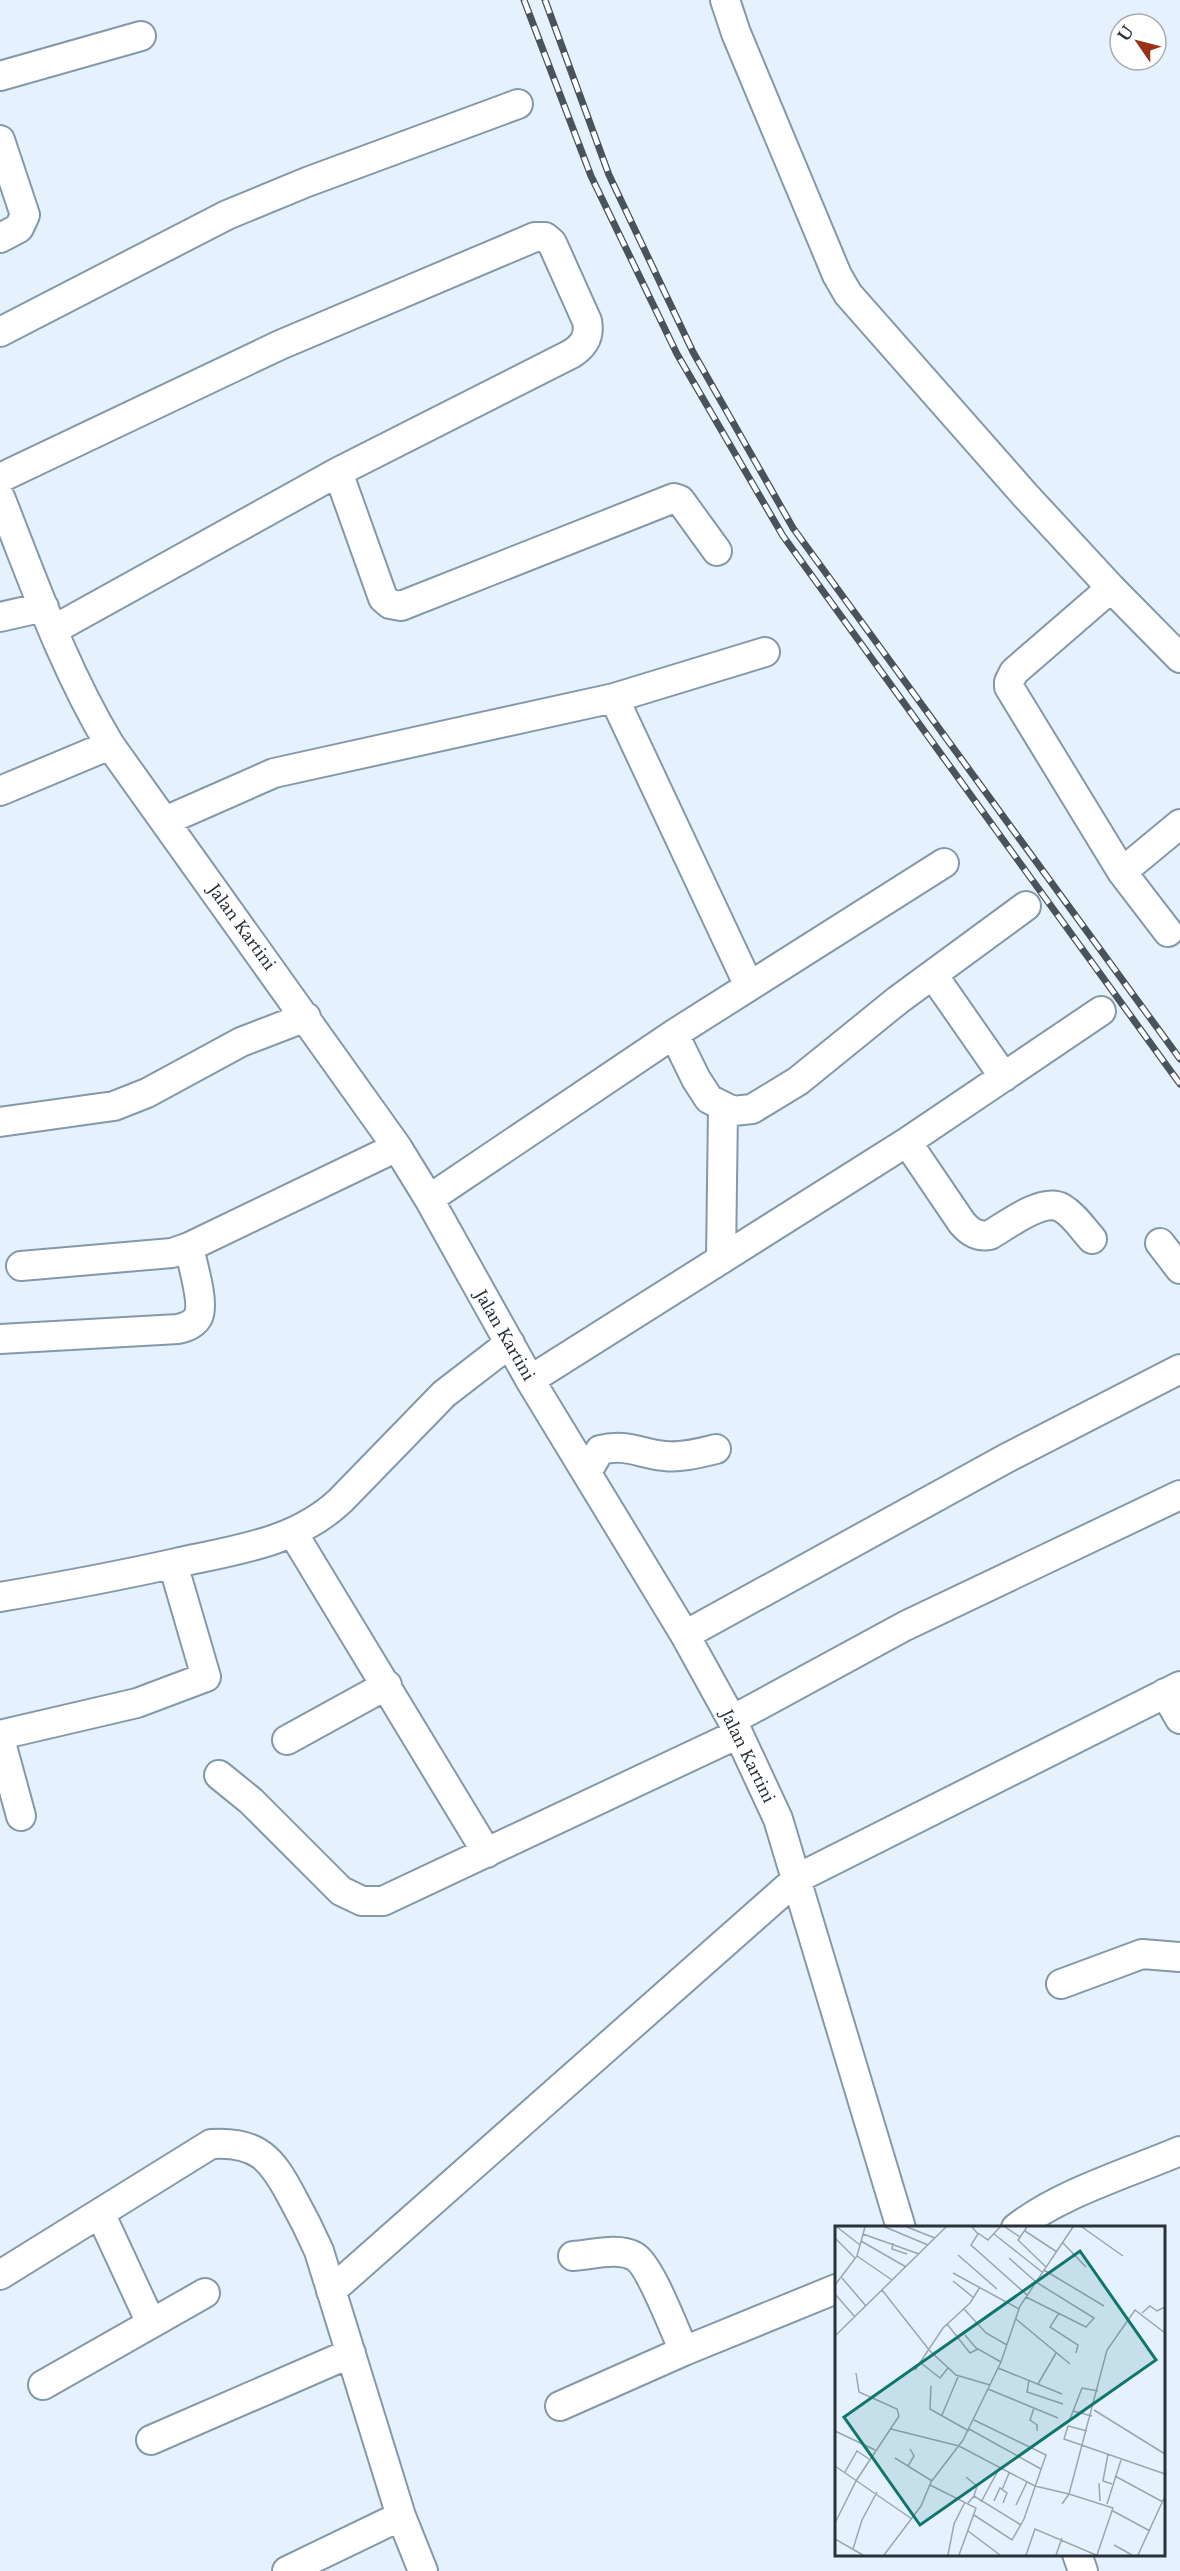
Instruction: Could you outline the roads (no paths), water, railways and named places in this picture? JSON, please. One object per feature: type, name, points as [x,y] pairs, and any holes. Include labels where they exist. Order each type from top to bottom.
[{"type":"street","points":[[725,0],[736,33],[837,275],[848,294],[986,452],[1111,588],[1180,658]]},
{"type":"street","points":[[0,76],[141,36]]},
{"type":"street","points":[[0,332],[227,215],[307,182],[518,104]]},
{"type":"street","points":[[0,141],[25,215],[19,228],[0,238]]},
{"type":"street","points":[[0,478],[290,341],[535,237],[544,237],[552,243],[587,321],[588,336],[579,349],[338,472],[48,618],[0,617]]},
{"type":"street","points":[[338,472],[383,598],[395,605],[400,606],[670,498],[680,500],[717,551]]},
{"type":"street","name":"Jalan Kartini","points":[[0,496],[78,688],[110,745],[397,1147],[429,1199],[530,1380],[685,1635],[735,1727],[778,1819],[798,1878],[900,2226]]},
{"type":"street","points":[[1111,588],[1014,672],[1009,687],[1122,872],[1168,932]]},
{"type":"street","points":[[165,821],[274,773],[614,698],[765,652]]},
{"type":"street","points":[[614,698],[749,986]]},
{"type":"street","points":[[0,790],[110,745]]},
{"type":"street","points":[[1122,872],[1180,824]]},
{"type":"street","points":[[429,1199],[674,1034],[944,863]]},
{"type":"street","points":[[674,1034],[696,1079],[709,1099],[723,1108],[742,1112],[752,1109],[779,1095],[1026,906]]},
{"type":"street","points":[[933,975],[1004,1077]]},
{"type":"street","points":[[530,1380],[907,1142],[1101,1011]]},
{"type":"street","points":[[0,1122],[114,1106],[147,1093],[241,1042],[306,1017]]},
{"type":"street","points":[[721,1259],[723,1108]]},
{"type":"street","points":[[907,1142],[970,1232],[983,1236],[990,1235],[1040,1207],[1051,1204],[1071,1214],[1092,1239]]},
{"type":"street","points":[[21,1266],[172,1253],[189,1247],[397,1147]]},
{"type":"street","points":[[1160,1243],[1180,1269]]},
{"type":"street","points":[[0,1339],[178,1329],[189,1326],[197,1318],[201,1306],[189,1247]]},
{"type":"street","points":[[0,1597],[89,1582],[173,1564],[270,1542],[293,1533],[326,1514],[444,1394],[510,1343]]},
{"type":"street","points":[[685,1635],[1005,1459],[1180,1369]]},
{"type":"street","points":[[587,1472],[600,1450],[614,1446],[666,1457],[716,1449]]},
{"type":"street","points":[[219,1774],[251,1801],[341,1891],[362,1901],[384,1901],[487,1853],[735,1727],[905,1626],[1180,1495]]},
{"type":"street","points":[[293,1533],[487,1853]]},
{"type":"street","points":[[21,1816],[0,1737],[137,1703],[206,1677],[173,1564]]},
{"type":"street","points":[[287,1740],[387,1685]]},
{"type":"street","points":[[331,2291],[798,1878],[1173,1690],[1180,1719]]},
{"type":"street","points":[[1061,1984],[1142,1954],[1180,1957]]},
{"type":"street","points":[[0,2275],[211,2144],[227,2143],[255,2150],[276,2167],[310,2230],[401,2516],[423,2571]]},
{"type":"street","points":[[1018,2226],[1032,2215],[1054,2204],[1180,2151]]},
{"type":"street","points":[[100,2213],[151,2324]]},
{"type":"street","points":[[573,2256],[619,2253],[630,2254],[639,2260],[650,2275],[684,2351]]},
{"type":"street","points":[[560,2406],[684,2351],[835,2290]]},
{"type":"street","points":[[43,2385],[205,2293]]},
{"type":"street","points":[[151,2440],[351,2353]]},
{"type":"street","points":[[287,2571],[401,2516]]},
{"type":"street","points":[[1078,2556],[1083,2571]]},
{"type":"railway","points":[[524,0],[591,176],[677,354],[783,536],[1180,1084]]},
{"type":"railway","points":[[545,0],[609,175],[693,352],[793,528],[1180,1059]]}]
